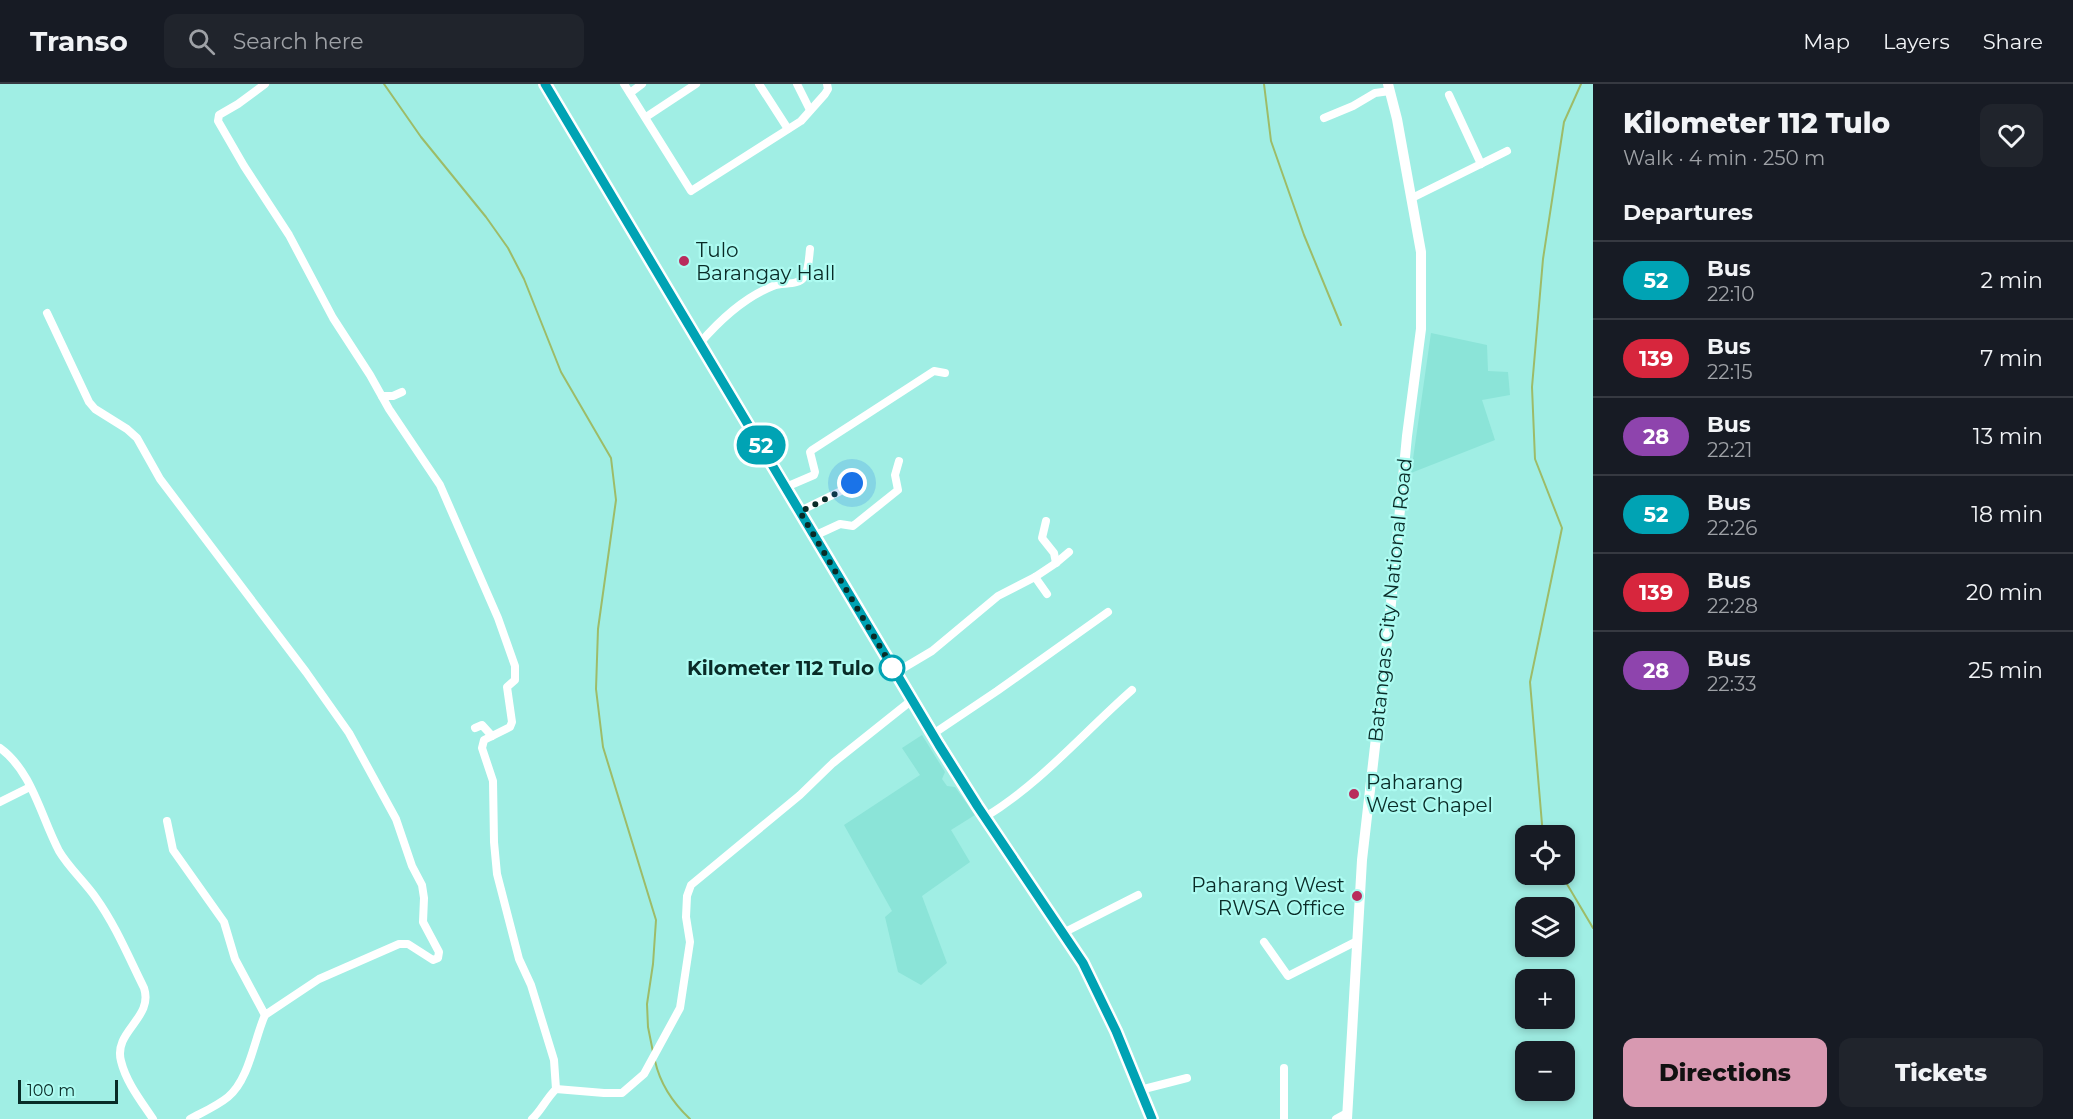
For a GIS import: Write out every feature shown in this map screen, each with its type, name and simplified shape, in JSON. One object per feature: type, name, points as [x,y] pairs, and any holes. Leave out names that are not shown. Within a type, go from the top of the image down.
[{"type":"main road","points":[[545,84],[912,700],[984,817],[1083,963],[1099,994],[1152,1119]]},
{"type":"street","points":[[266,84],[219,115],[218,120],[289,235],[333,318],[440,485],[494,607],[515,666],[515,680],[507,687],[512,722],[510,727],[484,740],[482,748],[493,781],[497,874],[519,958],[531,985],[554,1060],[556,1089]]},
{"type":"street","points":[[624,84],[691,190],[801,121],[825,94],[828,89],[827,84]]},
{"type":"street","points":[[630,93],[642,84]]},
{"type":"street","points":[[646,117],[696,84]]},
{"type":"street","points":[[759,84],[788,129]]},
{"type":"street","points":[[797,84],[810,110]]},
{"type":"street","points":[[1324,118],[1389,87]]},
{"type":"street","name":"Batangas City National Road","points":[[1347,1116],[1357,941],[1368,807],[1407,436],[1421,329],[1421,252],[1389,87]]},
{"type":"street","points":[[1449,95],[1481,164]]},
{"type":"street","points":[[1412,198],[1507,151]]},
{"type":"street","points":[[700,343],[721,320],[757,294],[774,285],[802,280],[805,276],[810,249]]},
{"type":"street","points":[[47,313],[89,402],[95,409],[137,438],[160,479],[306,672],[349,733],[396,819],[412,866],[422,885],[423,922],[439,952],[438,958],[433,960],[408,944],[399,944],[319,979],[265,1015],[250,1060],[237,1088],[228,1097],[190,1119]]},
{"type":"street","points":[[786,487],[814,475],[810,452],[812,450],[934,371],[945,373]]},
{"type":"street","points":[[382,396],[393,396],[402,392]]},
{"type":"street","points":[[814,536],[840,525],[853,526],[898,490],[895,474],[900,461]]},
{"type":"street","points":[[800,512],[851,486],[850,478]]},
{"type":"street","points":[[1046,521],[1042,538],[1054,553],[1056,563]]},
{"type":"street","points":[[895,672],[946,640],[998,596],[1035,577],[1069,552]]},
{"type":"street","points":[[1035,577],[1047,594]]},
{"type":"street","points":[[933,734],[998,691],[1108,612]]},
{"type":"street","points":[[984,817],[1008,803],[1034,781],[1132,690]]},
{"type":"street","points":[[536,1117],[545,1100],[556,1089],[622,1092],[644,1074],[680,1008],[690,942],[686,917],[687,896],[691,885],[800,795],[833,763],[912,700]]},
{"type":"street","points":[[475,728],[482,724],[492,736]]},
{"type":"street","points":[[0,748],[8,754],[22,772],[61,854],[108,916],[144,988],[148,998],[121,1042],[120,1059],[129,1082],[153,1119]]},
{"type":"street","points":[[0,802],[30,787]]},
{"type":"street","points":[[167,821],[172,850],[224,922],[235,959],[265,1015]]},
{"type":"street","points":[[1063,933],[1138,895]]},
{"type":"street","points":[[1264,942],[1288,976],[1357,941]]},
{"type":"street","points":[[1284,1068],[1284,1119]]},
{"type":"street","points":[[1140,1090],[1187,1078]]},
{"type":"street","points":[[1336,1119],[1347,1116]]},
{"type":"shaded area","points":[[1431,333],[1487,345],[1488,371],[1508,372],[1510,395],[1482,400],[1495,440],[1411,473]]},
{"type":"shaded area","points":[[922,735],[945,772],[942,779],[947,786],[955,787],[975,815],[951,830],[970,862],[922,896],[947,963],[921,985],[898,972],[885,917],[892,911],[844,825],[920,775],[902,748]]},
{"type":"waterway","points":[[384,84],[421,137],[486,217],[508,248],[524,279],[561,372],[611,458],[616,500],[598,629],[596,689],[603,747],[656,920],[647,1004],[648,1027],[653,1052]]},
{"type":"waterway","points":[[1264,84],[1271,141],[1304,235],[1341,325]]},
{"type":"waterway","points":[[1542,825],[1530,682],[1562,528],[1535,459],[1532,387],[1543,259],[1564,122],[1581,84]]},
{"type":"waterway","points":[[1568,885],[1593,928]]},
{"type":"waterway","points":[[655,1061],[668,1092],[690,1119]]},
{"type":"bus line","name":"52","points":[[545,84],[939,745],[1083,963],[1116,1031],[1152,1119]]},
{"type":"place","name":"Tulo Barangay Hall","points":[[684,261]]},
{"type":"place","name":"Kilometer 112 Tulo","points":[[892,668]]},
{"type":"place","name":"Paharang West Chapel","points":[[1354,794]]},
{"type":"place","name":"Paharang West RWSA Office","points":[[1357,896]]},
{"type":"route","points":[[852,483],[851,486],[800,512],[895,672],[892,668]]}]
